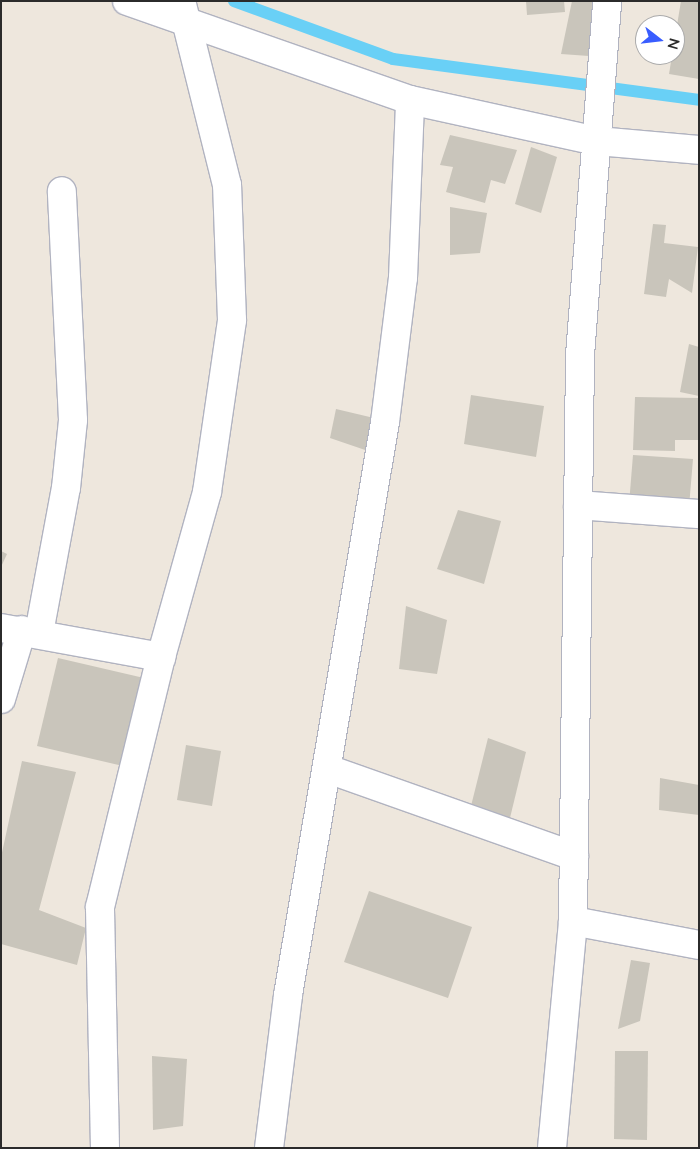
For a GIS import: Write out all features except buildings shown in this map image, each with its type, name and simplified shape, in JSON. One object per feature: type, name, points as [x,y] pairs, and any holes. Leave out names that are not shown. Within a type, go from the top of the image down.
[{"type":"street","points":[[127,1],[182,10],[410,100],[597,141],[699,150]]},
{"type":"street","points":[[552,1148],[573,921],[580,355],[607,1]]},
{"type":"street","points":[[105,1148],[100,907],[161,657],[207,492],[232,320],[227,186],[182,10]]},
{"type":"street","points":[[269,1148],[288,994],[328,769],[385,422],[402,288],[410,100]]},
{"type":"street","points":[[1,699],[66,488],[73,420],[62,191]]},
{"type":"street","points":[[578,505],[699,514]]},
{"type":"street","points":[[21,631],[161,657]]},
{"type":"street","points":[[328,769],[574,856]]},
{"type":"street","points":[[573,921],[699,944]]},
{"type":"waterway","points":[[234,1],[393,59],[699,100]]}]
